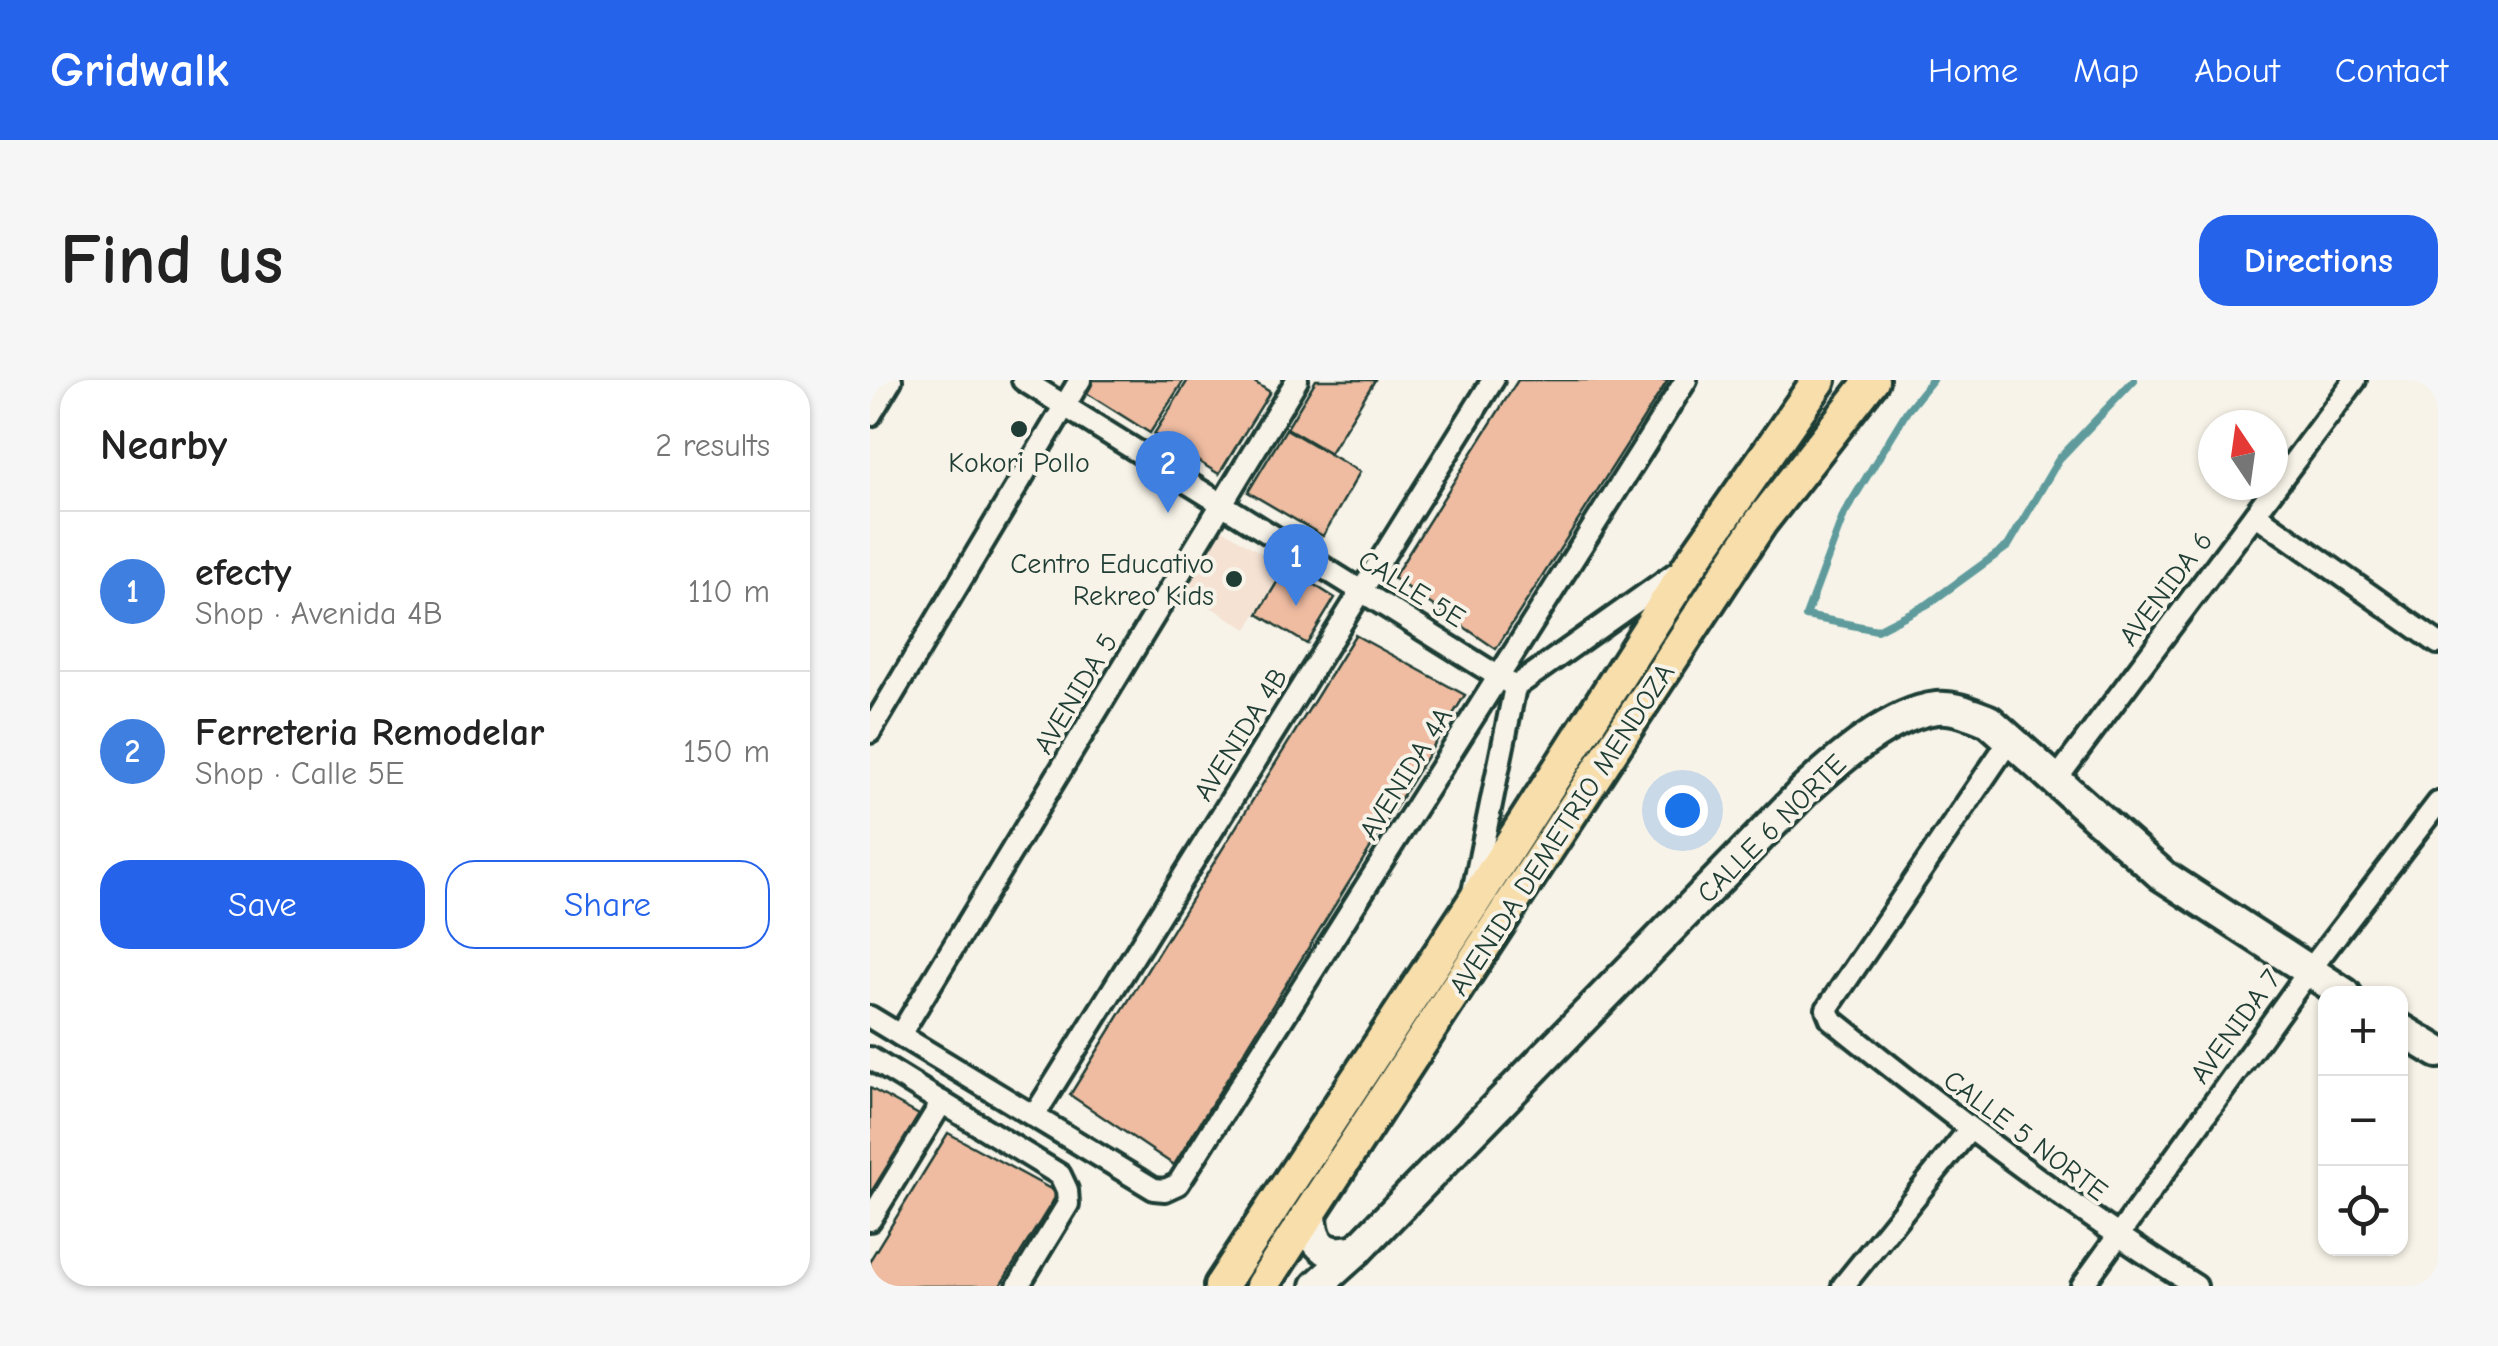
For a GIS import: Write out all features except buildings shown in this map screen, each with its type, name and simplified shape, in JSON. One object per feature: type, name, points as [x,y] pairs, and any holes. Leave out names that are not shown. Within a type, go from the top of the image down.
[{"type":"main road","name":"AVENIDA DEMETRIO MENDOZA","points":[[1221,1286],[1692,562],[1819,380]]},
{"type":"main road","name":"AVENIDA DEMETRIO MENDOZA","points":[[1262,1286],[1760,522],[1872,380]]},
{"type":"street","points":[[870,415],[892,380]]},
{"type":"street","name":"CALLE 5E","points":[[1022,380],[1507,681]]},
{"type":"street","points":[[870,732],[1080,380]]},
{"type":"street","name":"AVENIDA 5","points":[[900,1034],[1297,380]]},
{"type":"street","name":"AVENIDA 4B","points":[[1034,1116],[1494,380]]},
{"type":"street","name":"AVENIDA 4A","points":[[1034,1116],[1154,1189],[1165,1190],[1178,1184],[1507,681],[1686,380]]},
{"type":"street","name":"AVENIDA 6","points":[[2056,780],[2354,380]]},
{"type":"street","points":[[2255,514],[2438,643]]},
{"type":"street","points":[[1470,908],[1507,681],[1692,562]]},
{"type":"street","name":"CALLE 6 NORTE","points":[[1317,1286],[1357,1250],[1845,753],[1893,724],[1936,708],[1964,711],[1989,721],[2162,875],[2331,986]]},
{"type":"street","name":"CALLE 5 NORTE","points":[[2011,738],[1827,1009],[1831,1018],[1969,1130],[2116,1236],[2196,1286]]},
{"type":"street","name":"AVENIDA 7","points":[[2082,1286],[2308,971],[2438,803]]},
{"type":"street","points":[[870,1016],[1034,1116]]},
{"type":"street","points":[[2408,1034],[2438,1052]]},
{"type":"street","points":[[870,1058],[1060,1175],[1068,1204],[1018,1286]]},
{"type":"street","points":[[870,1220],[942,1102]]},
{"type":"street","points":[[1843,1286],[1969,1130]]},
{"type":"street","points":[[1311,1215],[1312,1233],[1322,1248],[1339,1254],[1357,1250]]},
{"type":"shaded area","name":"Centro Educativo Rekreo Kids","points":[[1222,529],[1284,567],[1247,629],[1184,591]]},
{"type":"waterway","points":[[1932,380],[1907,411],[1844,514],[1806,616],[1877,630],[1928,604],[2008,546],[2059,459],[2134,380]]},
{"type":"place","name":"Kokori Pollo","points":[[1019,429]]},
{"type":"place","name":"Ferreteria Remodelar","points":[[1168,513]]},
{"type":"place","name":"Centro Educativo Rekreo Kids","points":[[1234,579]]},
{"type":"place","name":"efecty","points":[[1296,606]]}]
